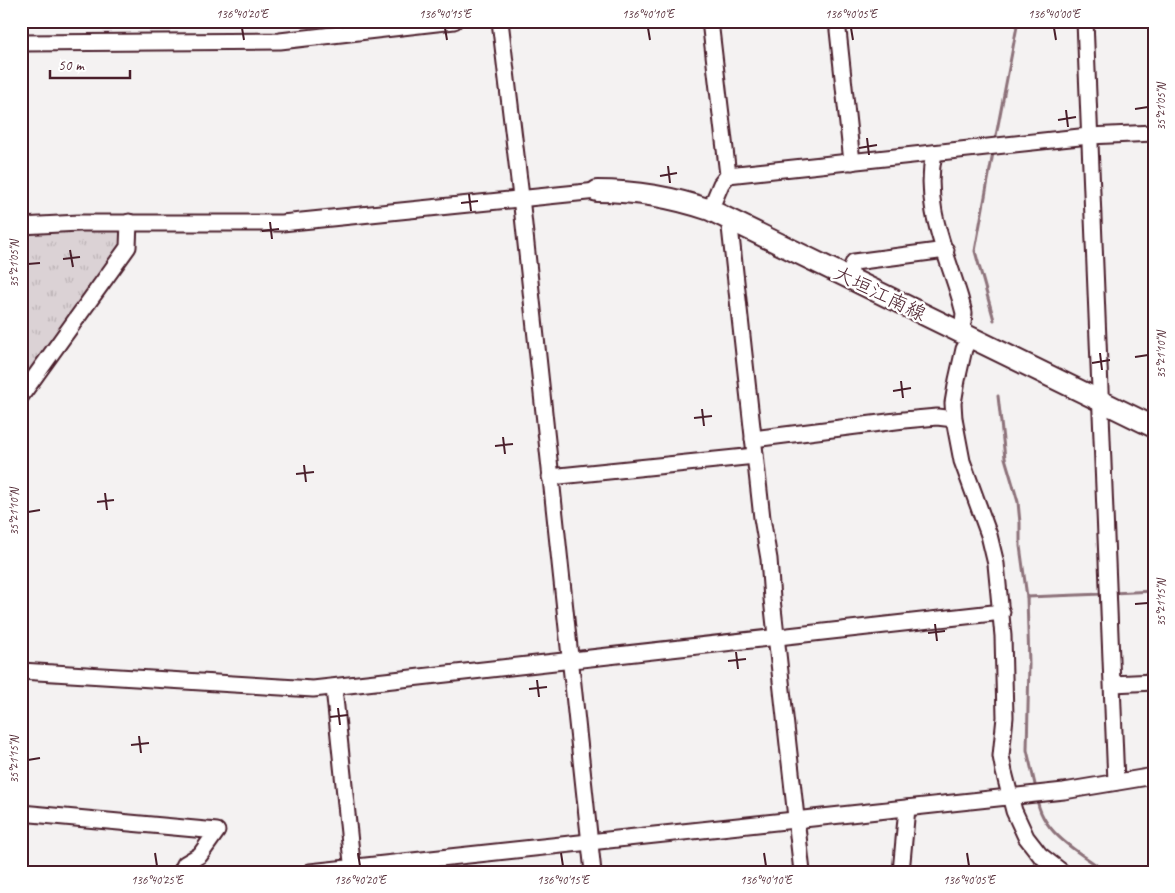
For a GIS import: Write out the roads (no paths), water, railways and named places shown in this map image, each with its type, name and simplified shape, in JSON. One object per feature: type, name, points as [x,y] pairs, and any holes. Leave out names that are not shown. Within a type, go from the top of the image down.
[{"type":"main road","name":"大垣江南線","points":[[597,191],[631,191],[654,194],[710,210],[729,218],[1154,427]]},
{"type":"street","points":[[21,43],[280,40],[454,21]]},
{"type":"street","points":[[500,21],[521,197],[593,872]]},
{"type":"street","points":[[710,21],[728,175],[721,184],[710,210]]},
{"type":"street","points":[[837,21],[852,162]]},
{"type":"street","points":[[1084,21],[1116,782]]},
{"type":"street","points":[[728,175],[1089,136],[1154,133]]},
{"type":"street","points":[[934,152],[930,179],[931,206],[964,313],[966,336],[953,403],[954,420],[964,469],[994,550],[1002,612],[1005,718],[1001,756],[1011,796],[1026,837],[1040,854],[1062,872]]},
{"type":"street","points":[[21,226],[129,222],[282,223],[521,197],[597,191]]},
{"type":"street","points":[[729,218],[755,456],[770,559],[776,637],[802,872]]},
{"type":"street","points":[[21,396],[128,247],[129,222]]},
{"type":"street","points":[[847,276],[854,262],[946,250]]},
{"type":"street","points":[[753,439],[904,420],[937,417],[954,420]]},
{"type":"street","points":[[550,477],[755,456]]},
{"type":"street","points":[[21,671],[313,689],[334,688],[1002,612]]},
{"type":"street","points":[[1113,684],[1154,682]]},
{"type":"street","points":[[334,688],[353,869]]},
{"type":"street","points":[[310,872],[353,869],[1064,791],[1154,776]]},
{"type":"street","points":[[901,872],[907,808]]},
{"type":"street","points":[[21,813],[218,830],[200,855],[185,864],[181,872]]},
{"type":"waterway","points":[[995,141],[1018,21]]},
{"type":"waterway","points":[[993,153],[975,251],[994,320]]},
{"type":"waterway","points":[[998,396],[1005,458],[1018,502],[1020,546],[1027,597],[1029,664],[1027,750],[1036,789]]},
{"type":"waterway","points":[[1112,593],[1154,591]]},
{"type":"waterway","points":[[1027,597],[1103,594]]},
{"type":"waterway","points":[[1037,798],[1040,810],[1054,832],[1074,850],[1107,872]]}]
